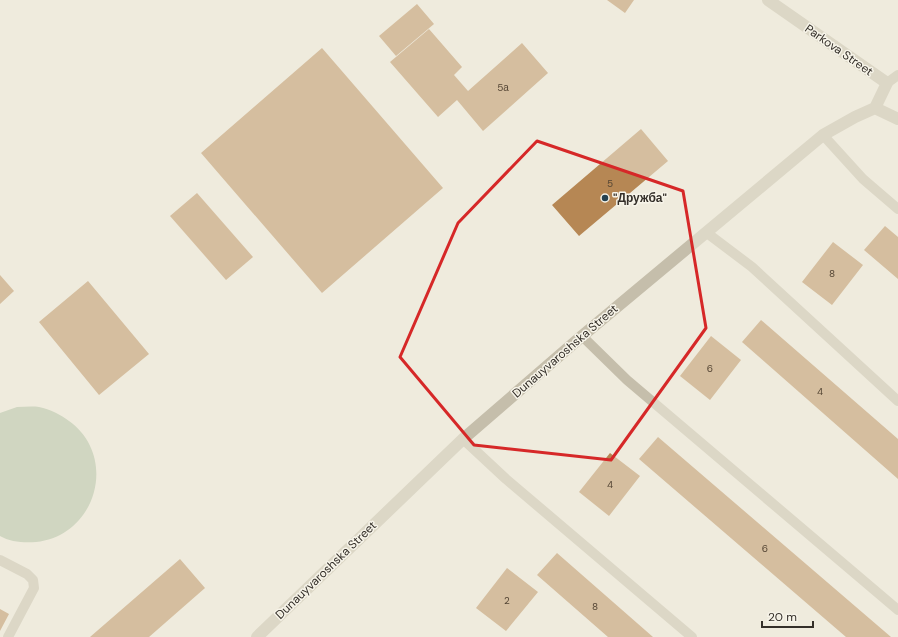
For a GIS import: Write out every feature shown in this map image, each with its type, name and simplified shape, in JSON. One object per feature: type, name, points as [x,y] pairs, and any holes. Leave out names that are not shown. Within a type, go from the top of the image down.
[{"type":"street","name":"Parkova Street","points":[[768,0],[887,83]]},
{"type":"street","points":[[887,83],[875,108],[898,119]]},
{"type":"street","name":"Dunauyvaroshska Street","points":[[257,637],[463,439],[582,336],[823,135],[855,117],[875,108]]},
{"type":"lane","points":[[887,83],[898,75]]},
{"type":"lane","points":[[823,135],[863,179],[898,209]]},
{"type":"lane","points":[[707,233],[752,267],[898,401]]},
{"type":"lane","points":[[582,336],[627,380],[898,610]]},
{"type":"lane","points":[[463,439],[506,479],[692,637]]},
{"type":"lane","points":[[0,560],[27,574],[33,580],[34,588],[8,637]]},
{"type":"highlighted area","points":[[537,141],[683,191],[706,328],[611,460],[474,445],[400,357],[458,223]]},
{"type":"green space","points":[[17,407],[43,408],[55,412],[69,421],[84,436],[93,454],[96,474],[94,493],[86,511],[74,526],[57,537],[36,542],[17,542],[0,536],[0,413]]},
{"type":"building","points":[[607,0],[634,0],[625,13]]},
{"type":"building","points":[[417,4],[434,24],[396,56],[379,36]]},
{"type":"building","points":[[429,29],[462,67],[454,75],[468,91],[522,43],[548,73],[483,131],[457,100],[438,117],[390,62]]},
{"type":"building","points":[[322,48],[443,188],[322,293],[201,153]]},
{"type":"building","points":[[641,129],[668,161],[579,236],[552,205]]},
{"type":"building","points":[[197,193],[253,257],[226,280],[170,216]]},
{"type":"building","points":[[885,226],[898,237],[898,279],[864,250]]},
{"type":"building","points":[[833,242],[863,265],[832,305],[802,282]]},
{"type":"building","points":[[0,275],[14,291],[0,304]]},
{"type":"building","points":[[88,281],[149,354],[99,395],[39,322]]},
{"type":"building","points":[[761,320],[898,439],[898,479],[742,342]]},
{"type":"building","points":[[711,336],[741,360],[710,400],[680,376]]},
{"type":"building","points":[[658,437],[891,637],[846,637],[639,459]]},
{"type":"building","points":[[610,453],[640,476],[609,516],[579,492]]},
{"type":"building","points":[[557,553],[653,637],[608,637],[537,575]]},
{"type":"building","points":[[180,559],[205,588],[149,637],[90,637]]},
{"type":"building","points":[[507,568],[538,592],[506,631],[476,608]]},
{"type":"building","points":[[0,609],[9,614],[0,631]]},
{"type":"place","name":"\"Дружба\"","points":[[605,198]]}]
